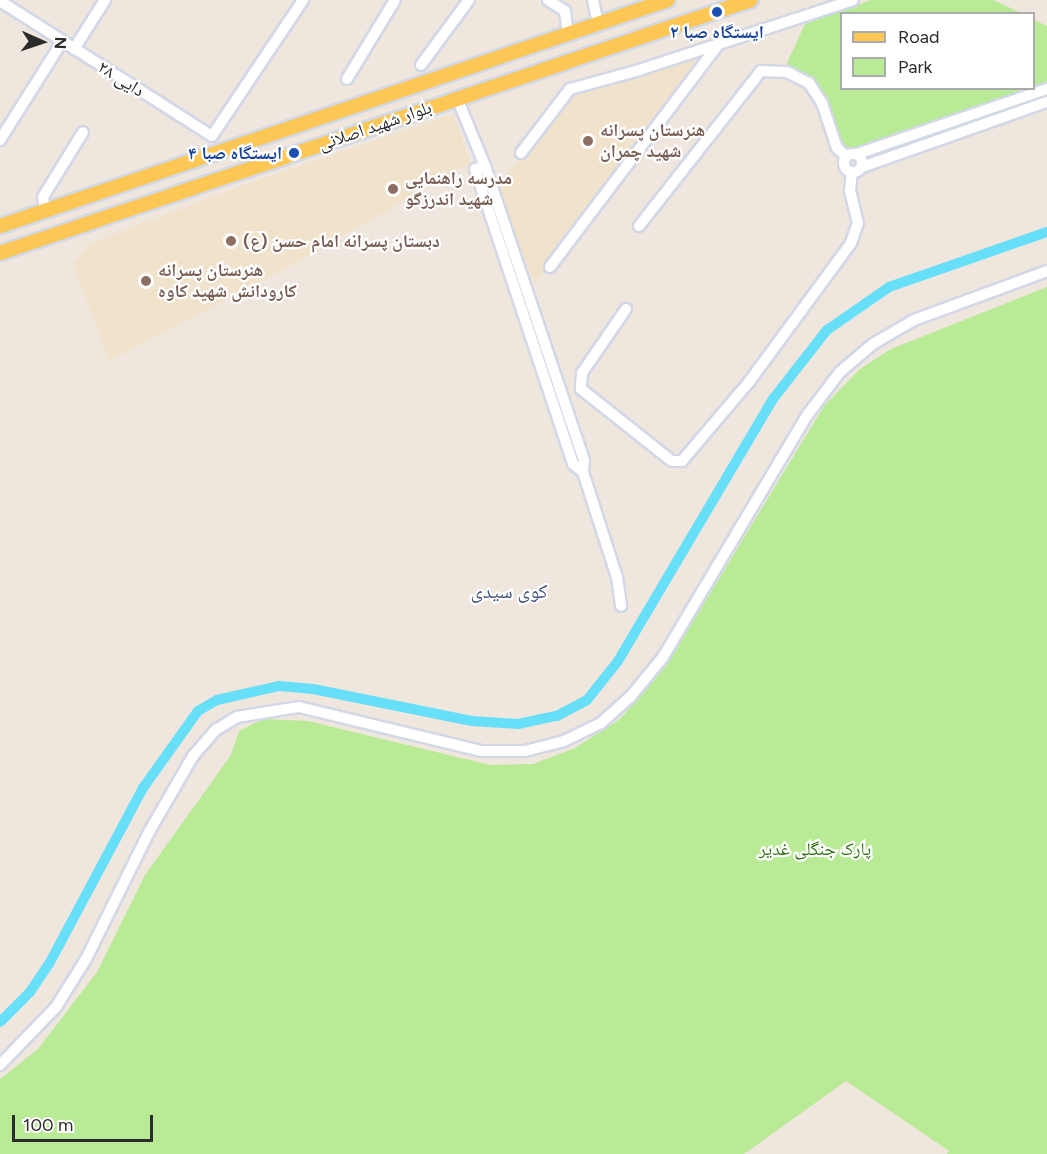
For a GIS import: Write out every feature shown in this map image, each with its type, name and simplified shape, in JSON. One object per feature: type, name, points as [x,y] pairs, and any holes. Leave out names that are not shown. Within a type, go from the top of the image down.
[{"type":"main road","name":"بلوار شهید اصلانی","points":[[0,226],[668,0]]},
{"type":"main road","name":"بلوار شهید اصلانی","points":[[0,253],[751,0]]},
{"type":"main road","points":[[45,211],[54,234]]},
{"type":"street","points":[[74,49],[105,0]]},
{"type":"street","name":"دایی ۲۸","points":[[0,1],[212,136],[303,0]]},
{"type":"street","points":[[347,79],[395,0]]},
{"type":"street","points":[[421,65],[469,0]]},
{"type":"street","points":[[548,0],[565,11],[568,34]]},
{"type":"street","points":[[593,0],[598,23]]},
{"type":"street","points":[[521,153],[570,89],[718,45],[853,0]]},
{"type":"street","points":[[0,140],[62,42]]},
{"type":"street","points":[[550,267],[718,45]]},
{"type":"street","points":[[626,309],[582,373],[581,388],[672,461],[682,461],[749,382],[851,243],[858,224],[850,190],[857,169],[852,155],[837,148],[822,103],[809,83],[787,72],[761,70],[639,226]]},
{"type":"street","points":[[1047,89],[852,155],[844,165],[857,169],[1047,102]]},
{"type":"street","points":[[457,98],[485,166],[584,460],[582,471],[617,577],[621,606]]},
{"type":"street","points":[[1012,100],[1017,113]]},
{"type":"street","points":[[929,129],[933,142]]},
{"type":"street","points":[[45,211],[43,197],[83,132]]},
{"type":"street","points":[[0,1065],[56,1007],[86,958],[149,831],[193,756],[216,730],[237,717],[299,707],[481,751],[525,750],[564,741],[601,723],[631,696],[663,657],[808,414],[840,372],[873,344],[914,320],[1047,272]]},
{"type":"shaded area","name":"هنرستان پسرانه شهید چمران","points":[[708,48],[535,284],[496,188],[574,93]]},
{"type":"shaded area","points":[[454,114],[470,163],[287,268],[109,361],[73,264],[89,244],[241,186]]},
{"type":"green space","points":[[871,0],[993,0],[1019,12],[840,12],[840,90],[1024,90],[871,145],[847,148],[838,142],[827,101],[811,77],[789,68],[787,63],[805,24]]},
{"type":"green space","points":[[1035,20],[1047,26],[1047,81],[1035,86]]},
{"type":"green space","name":"پارک جنگلی غدیر","points":[[1047,287],[1047,1154],[947,1154],[949,1151],[846,1081],[744,1154],[0,1154],[0,1079],[38,1049],[97,972],[145,875],[231,755],[239,731],[263,719],[308,721],[490,765],[533,764],[575,748],[620,719],[666,666],[824,406],[860,369],[891,349]]},
{"type":"waterway","points":[[0,1022],[30,992],[49,964],[143,788],[198,711],[217,700],[279,686],[313,689],[472,721],[518,724],[557,716],[587,700],[618,661],[773,399],[827,330],[889,287],[1047,232]]},
{"type":"place","name":"ایستگاه صبا ۲","points":[[717,12]]},
{"type":"place","name":"هنرستان پسرانه شهید چمران","points":[[588,141]]},
{"type":"place","name":"ایستگاه صبا ۴","points":[[294,153]]},
{"type":"place","name":"مدرسه راهنمایی شهید اندرزگو","points":[[393,189]]},
{"type":"place","name":"دبستان پسرانه امام حسن (ع)","points":[[231,241]]},
{"type":"place","name":"هنرستان پسرانه کارودانش شهید کاوه","points":[[146,281]]},
{"type":"district","name":"کوی سیدی","points":[[509,591]]}]
